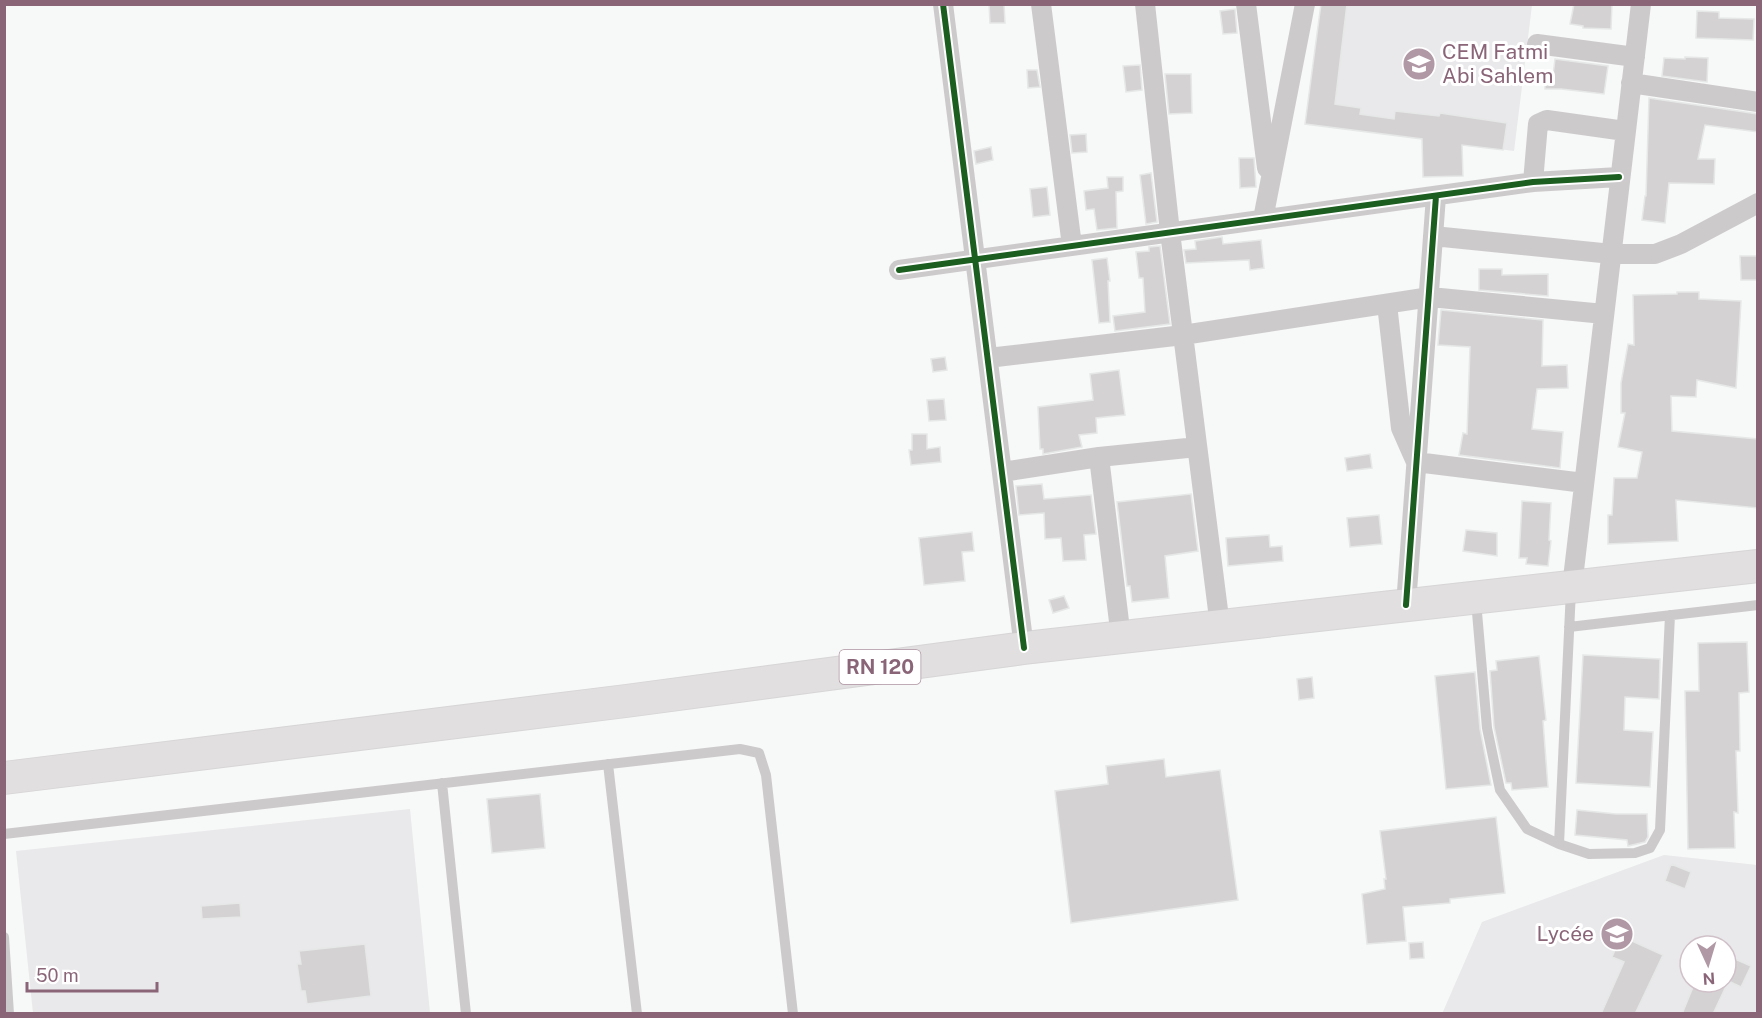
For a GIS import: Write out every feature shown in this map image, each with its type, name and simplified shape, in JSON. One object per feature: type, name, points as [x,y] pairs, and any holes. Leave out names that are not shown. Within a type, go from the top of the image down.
[{"type":"main road","name":"RN 120","points":[[4,778],[615,703],[1024,648],[1758,566]]},
{"type":"street","points":[[944,4],[1024,648]]},
{"type":"street","points":[[1041,4],[1072,246]]},
{"type":"street","points":[[1145,4],[1170,232],[1220,626]]},
{"type":"street","points":[[1246,4],[1270,186]]},
{"type":"street","points":[[1263,219],[1305,4]]},
{"type":"street","points":[[1572,587],[1641,4]]},
{"type":"street","points":[[1537,44],[1635,57]]},
{"type":"street","points":[[1631,83],[1758,102]]},
{"type":"street","points":[[1533,182],[1538,124],[1547,120],[1625,131]]},
{"type":"street","points":[[900,270],[1533,182],[1619,177]]},
{"type":"street","points":[[1406,606],[1436,196]]},
{"type":"street","points":[[1433,236],[1612,254],[1655,254],[1681,244],[1758,203]]},
{"type":"street","points":[[988,358],[1183,335],[1430,297],[1604,314]]},
{"type":"street","points":[[1387,304],[1401,428],[1416,462]]},
{"type":"street","points":[[1002,472],[1099,457],[1197,447]]},
{"type":"street","points":[[1099,457],[1121,638]]},
{"type":"street","points":[[1416,462],[1584,483]]},
{"type":"lane","points":[[1558,844],[1572,587]]},
{"type":"lane","points":[[1475,598],[1487,728],[1500,790],[1527,829],[1558,844],[1589,854],[1635,853],[1650,848],[1660,830],[1671,615]]},
{"type":"lane","points":[[1569,627],[1758,605]]},
{"type":"lane","points":[[4,834],[740,749],[759,753],[766,775],[793,1014]]},
{"type":"lane","points":[[608,764],[637,1014]]},
{"type":"lane","points":[[442,783],[466,1014]]},
{"type":"lane","points":[[4,937],[9,1014]]},
{"type":"shaded area","name":"CEM Fatmi Abi Sahlem","points":[[1321,5],[1532,5],[1514,151],[1305,124]]},
{"type":"shaded area","points":[[410,809],[430,1013],[33,1013],[16,851]]},
{"type":"shaded area","name":"Lycée","points":[[1664,855],[1757,865],[1757,1013],[1442,1014],[1482,922]]},
{"type":"building","points":[[989,4],[1004,4],[1005,23],[990,23]]},
{"type":"building","points":[[1321,4],[1347,4],[1335,104],[1361,108],[1360,114],[1394,119],[1395,111],[1439,116],[1440,113],[1507,123],[1503,150],[1462,145],[1463,176],[1423,177],[1422,139],[1305,124]]},
{"type":"building","points":[[1574,4],[1612,4],[1611,29],[1583,28],[1583,26],[1570,24]]},
{"type":"building","points":[[1235,9],[1237,33],[1223,34],[1220,11]]},
{"type":"building","points":[[1697,11],[1719,12],[1719,18],[1754,19],[1753,40],[1696,38]]},
{"type":"building","points":[[1685,57],[1708,58],[1707,82],[1662,76],[1664,58],[1685,59]]},
{"type":"building","points":[[1555,59],[1608,66],[1604,94],[1545,89],[1545,75],[1553,75]]},
{"type":"building","points":[[1140,65],[1142,90],[1126,92],[1123,66]]},
{"type":"building","points":[[1027,70],[1037,70],[1040,87],[1028,88]]},
{"type":"building","points":[[1165,74],[1191,74],[1192,113],[1169,114]]},
{"type":"building","points":[[1649,98],[1758,114],[1758,132],[1705,125],[1698,159],[1715,159],[1714,184],[1669,183],[1665,223],[1642,220],[1646,196]]},
{"type":"building","points":[[1086,134],[1087,152],[1072,153],[1070,135]]},
{"type":"building","points":[[991,147],[993,160],[976,164],[974,151]]},
{"type":"building","points":[[1239,158],[1254,158],[1256,187],[1240,188]]},
{"type":"building","points":[[1151,173],[1157,222],[1146,224],[1140,175]]},
{"type":"building","points":[[1107,177],[1123,177],[1123,191],[1116,192],[1117,228],[1097,230],[1094,209],[1086,210],[1084,191],[1108,188]]},
{"type":"building","points":[[1047,187],[1050,215],[1033,217],[1030,189]]},
{"type":"building","points":[[1222,237],[1223,244],[1261,240],[1264,268],[1250,270],[1249,260],[1186,263],[1184,250],[1196,249],[1195,241]]},
{"type":"building","points":[[1160,246],[1170,324],[1115,331],[1113,316],[1145,312],[1143,278],[1139,278],[1136,252],[1149,251],[1149,247]]},
{"type":"building","points":[[1740,256],[1758,256],[1758,280],[1741,280]]},
{"type":"building","points":[[1107,258],[1110,281],[1108,281],[1110,322],[1099,323],[1092,260]]},
{"type":"building","points":[[1479,269],[1502,269],[1502,275],[1548,274],[1548,296],[1479,290]]},
{"type":"building","points":[[1677,292],[1699,292],[1699,299],[1741,301],[1736,388],[1697,380],[1696,397],[1671,396],[1672,431],[1758,439],[1758,508],[1676,500],[1678,541],[1608,544],[1608,515],[1612,515],[1614,478],[1637,478],[1642,452],[1618,447],[1625,413],[1621,413],[1621,383],[1628,344],[1634,345],[1633,295],[1677,294]]},
{"type":"building","points":[[1441,310],[1543,320],[1542,366],[1567,365],[1568,388],[1537,389],[1532,429],[1563,432],[1560,468],[1459,455],[1463,433],[1467,434],[1470,347],[1438,345]]},
{"type":"building","points":[[945,357],[947,370],[933,372],[931,359]]},
{"type":"building","points":[[1119,370],[1125,415],[1096,418],[1097,433],[1079,435],[1082,447],[1043,454],[1043,449],[1040,449],[1038,407],[1093,400],[1090,374]]},
{"type":"building","points":[[944,399],[946,420],[929,421],[927,400]]},
{"type":"building","points":[[912,434],[927,434],[927,449],[940,447],[941,462],[911,465],[909,450],[912,450]]},
{"type":"building","points":[[1370,454],[1372,468],[1347,471],[1345,458]]},
{"type":"building","points":[[1042,484],[1044,499],[1091,495],[1096,534],[1084,535],[1086,560],[1063,561],[1061,538],[1045,539],[1044,513],[1019,515],[1016,486]]},
{"type":"building","points":[[1191,494],[1198,551],[1165,556],[1169,598],[1132,602],[1130,586],[1127,586],[1117,502]]},
{"type":"building","points":[[1522,501],[1551,503],[1549,540],[1551,541],[1548,566],[1526,564],[1527,558],[1519,558]]},
{"type":"building","points":[[1379,515],[1382,544],[1350,547],[1347,518]]},
{"type":"building","points":[[1466,530],[1497,533],[1497,556],[1463,551]]},
{"type":"building","points":[[972,532],[974,551],[962,552],[965,581],[924,585],[919,538]]},
{"type":"building","points":[[1269,535],[1270,547],[1282,546],[1283,561],[1228,566],[1226,538]]},
{"type":"building","points":[[1064,596],[1069,608],[1053,613],[1049,600]]},
{"type":"building","points":[[1747,642],[1749,692],[1739,693],[1740,751],[1736,751],[1738,813],[1734,812],[1735,848],[1688,849],[1685,691],[1699,691],[1698,643]]},
{"type":"building","points":[[1583,655],[1660,659],[1659,699],[1625,697],[1624,730],[1653,732],[1650,787],[1576,783]]},
{"type":"building","points":[[1539,656],[1546,720],[1543,721],[1548,787],[1512,790],[1511,783],[1506,783],[1494,727],[1490,671],[1497,670],[1496,661]]},
{"type":"building","points":[[1475,672],[1480,729],[1491,785],[1446,789],[1435,676]]},
{"type":"building","points":[[1312,677],[1314,698],[1299,700],[1297,679]]},
{"type":"building","points":[[1164,759],[1166,777],[1220,770],[1238,900],[1071,923],[1055,791],[1108,784],[1106,766]]},
{"type":"building","points":[[540,794],[545,848],[492,853],[487,799]]},
{"type":"building","points":[[1577,810],[1647,814],[1648,837],[1645,842],[1628,846],[1627,840],[1575,835]]},
{"type":"building","points":[[1496,817],[1505,893],[1450,899],[1450,903],[1403,907],[1406,941],[1367,944],[1362,894],[1385,889],[1384,879],[1386,879],[1380,831]]},
{"type":"building","points":[[1671,864],[1691,872],[1685,889],[1665,881]]},
{"type":"building","points":[[240,903],[241,917],[202,919],[201,906]]},
{"type":"building","points":[[1621,936],[1663,955],[1635,1014],[1601,1014],[1624,962],[1612,957]]},
{"type":"building","points":[[1423,942],[1424,958],[1410,959],[1409,943]]},
{"type":"building","points":[[365,944],[371,996],[307,1004],[305,991],[301,991],[297,964],[301,964],[299,951]]},
{"type":"building","points":[[1738,960],[1751,966],[1741,987],[1738,986]]},
{"type":"building","points":[[1690,994],[1722,994],[1713,1014],[1682,1014]]},
{"type":"cycle path","points":[[943,4],[1024,648]]},
{"type":"cycle path","points":[[899,270],[1533,182],[1619,177]]},
{"type":"cycle path","points":[[1406,605],[1436,196]]},
{"type":"place","name":"CEM Fatmi Abi Sahlem","points":[[1419,64]]},
{"type":"place","name":"Lycée","points":[[1617,934]]}]
